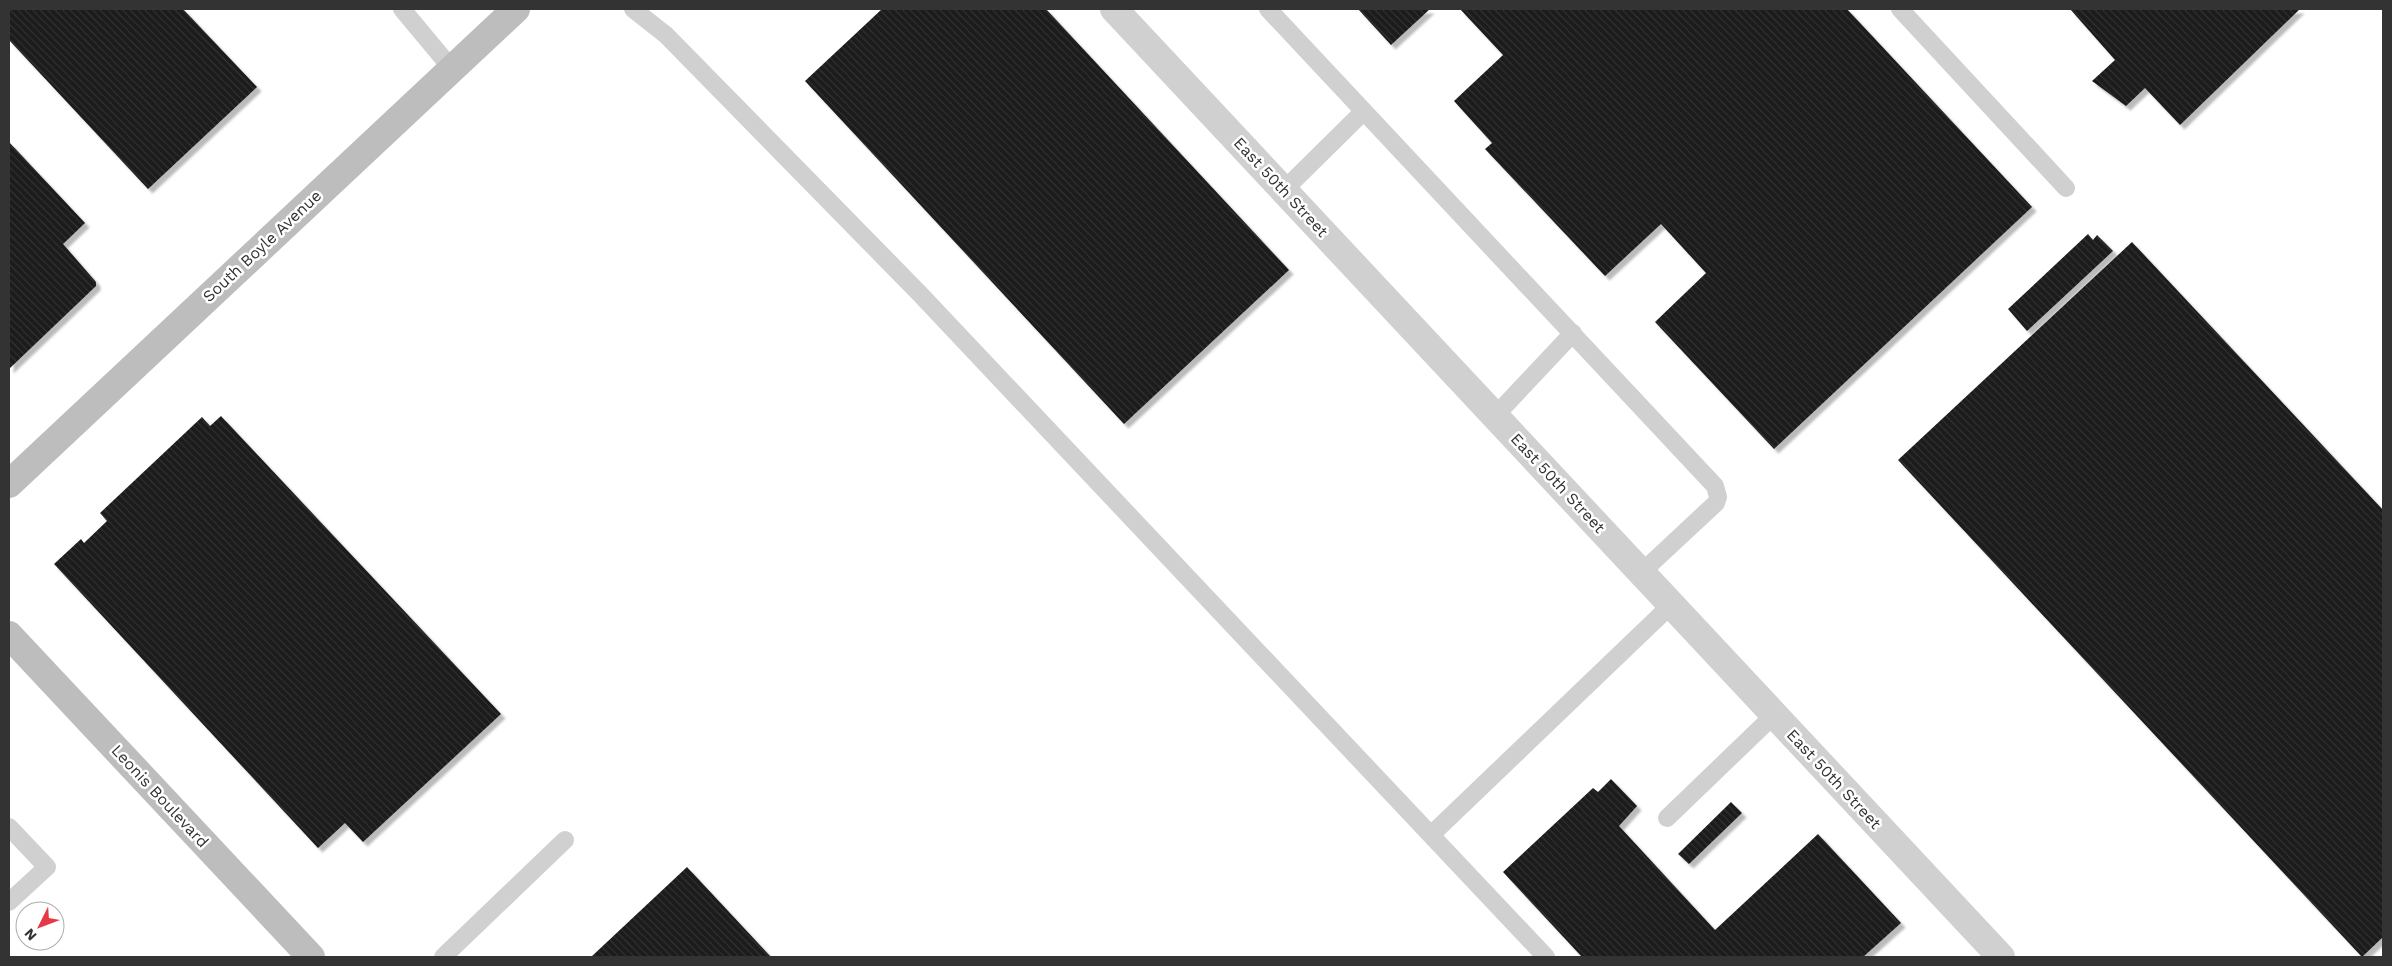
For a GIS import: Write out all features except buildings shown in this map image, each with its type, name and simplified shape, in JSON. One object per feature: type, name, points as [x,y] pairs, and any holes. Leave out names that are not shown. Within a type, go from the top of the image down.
[{"type":"main road","name":"South Boyle Avenue","points":[[9,484],[516,9]]},
{"type":"main road","name":"Leonis Boulevard","points":[[9,635],[311,957]]},
{"type":"street","name":"East 50th Street","points":[[1114,9],[2002,957]]},
{"type":"lane","points":[[402,9],[452,69]]},
{"type":"lane","points":[[633,9],[666,36],[920,294],[1432,834],[1546,957]]},
{"type":"lane","points":[[1268,9],[1715,486],[1718,497],[1716,503],[1642,572]]},
{"type":"lane","points":[[1900,9],[2066,188]]},
{"type":"lane","points":[[1284,190],[1364,111]]},
{"type":"lane","points":[[1495,416],[1573,334]]},
{"type":"lane","points":[[1432,834],[1671,604]]},
{"type":"lane","points":[[1667,818],[1774,715]]},
{"type":"lane","points":[[9,827],[47,867],[9,902]]},
{"type":"lane","points":[[443,957],[565,840]]}]
